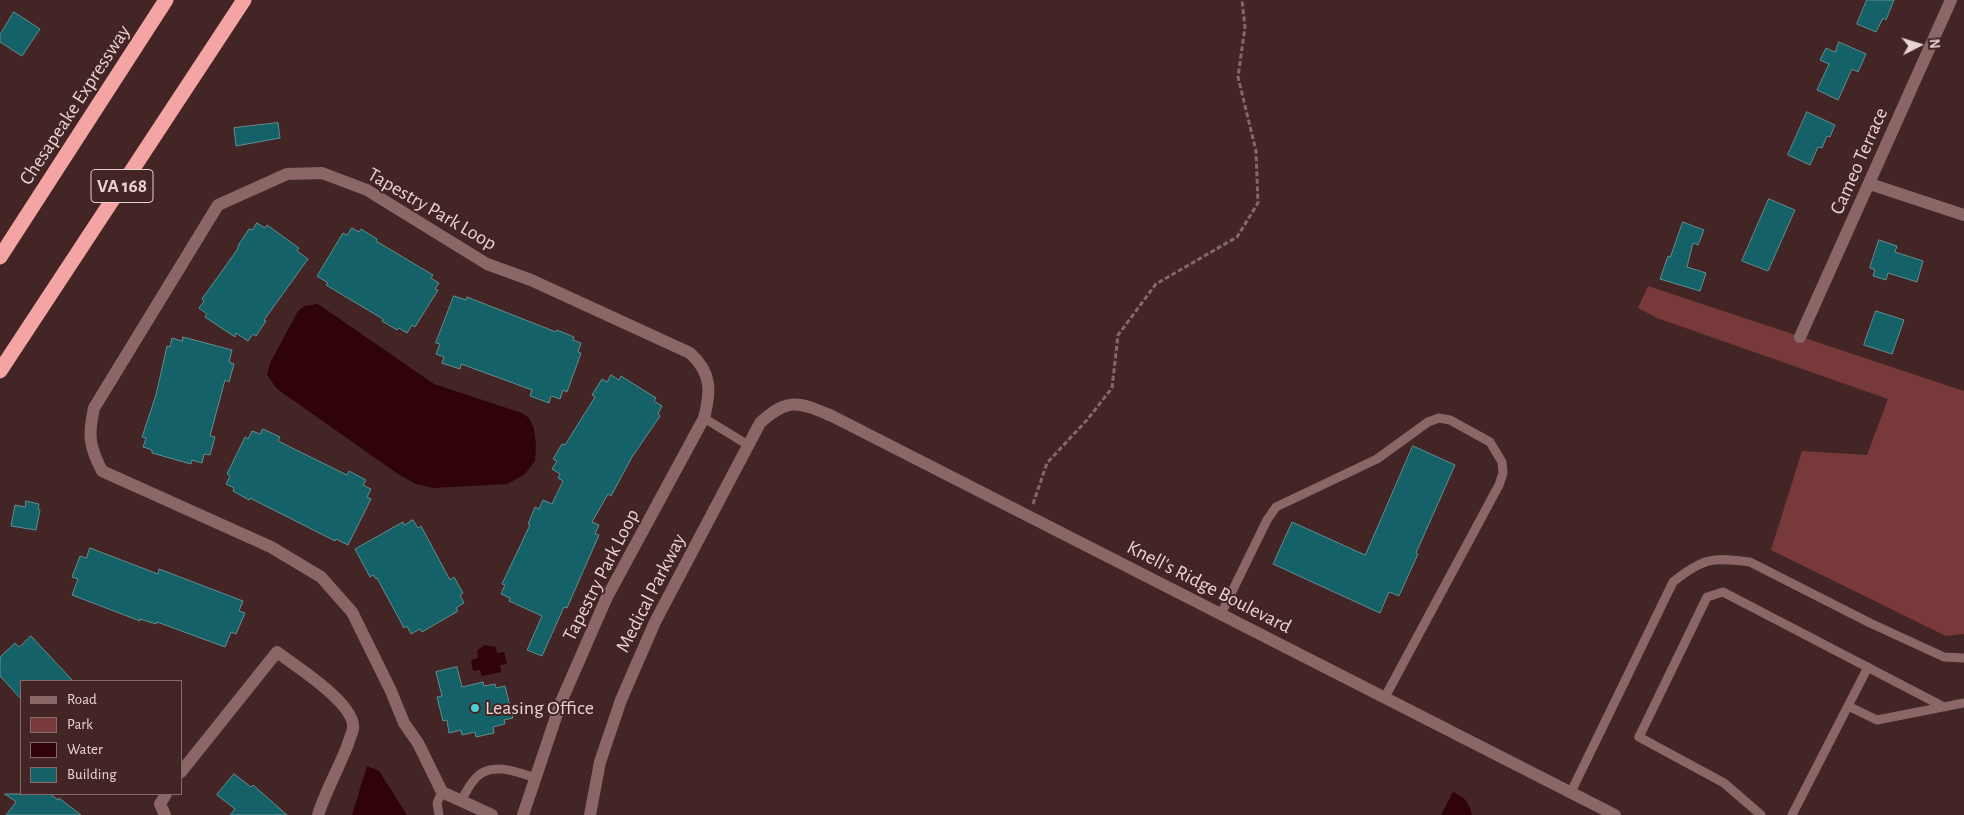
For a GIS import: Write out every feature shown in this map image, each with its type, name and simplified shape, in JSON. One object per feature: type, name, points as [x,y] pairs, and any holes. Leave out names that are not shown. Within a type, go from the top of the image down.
[{"type":"highway","name":"Chesapeake Expressway","points":[[0,257],[166,0]]},
{"type":"highway","name":"VA 168","points":[[0,371],[244,0]]},
{"type":"street","name":"Cameo Terrace","points":[[1800,337],[1952,0]]},
{"type":"street","name":"Tapestry Park Loop","points":[[442,792],[418,743],[404,723],[391,691],[352,612],[321,577],[271,547],[102,471],[92,452],[90,429],[94,408],[218,205],[287,174],[322,173],[367,190],[487,264],[532,280],[690,353],[700,363],[708,379],[710,398],[704,418],[606,599],[561,702],[523,815]]},
{"type":"street","points":[[1870,184],[1964,214]]},
{"type":"street","name":"Knell's Ridge Boulevard","points":[[781,406],[791,404],[811,407],[832,416],[1615,815]]},
{"type":"street","name":"Medical Parkway","points":[[590,815],[600,762],[621,700],[655,622],[760,423],[773,410],[781,406]]},
{"type":"street","points":[[182,771],[277,652],[343,704],[353,722],[353,729],[344,754],[318,815]]},
{"type":"street","points":[[442,792],[492,815]]},
{"type":"street","points":[[165,795],[160,804],[165,815]]},
{"type":"lane","points":[[704,418],[748,445]]},
{"type":"lane","points":[[1221,614],[1267,520],[1276,507],[1377,459],[1428,422],[1439,418],[1450,420],[1490,442],[1502,462],[1502,473],[1499,485],[1385,697]]},
{"type":"lane","points":[[1571,792],[1673,582],[1692,567],[1712,559],[1750,562],[1870,623],[1944,657],[1964,658]]},
{"type":"lane","points":[[1762,815],[1724,783],[1639,737],[1707,597],[1723,592],[1944,707]]},
{"type":"lane","points":[[1792,815],[1868,667]]},
{"type":"lane","points":[[1848,706],[1877,720],[1964,703]]},
{"type":"lane","points":[[461,800],[480,774],[492,769],[504,769],[536,778]]},
{"type":"lane","points":[[439,815],[437,803],[442,792]]},
{"type":"path","points":[[1029,516],[1047,463],[1087,420],[1112,388],[1118,335],[1156,284],[1236,237],[1258,203],[1256,151],[1238,77],[1245,27],[1242,0]]},
{"type":"green space","points":[[1648,286],[1964,391],[1964,634],[1946,636],[1771,550],[1802,451],[1867,455],[1888,399],[1657,318],[1638,308]]},
{"type":"water","points":[[318,304],[434,384],[522,413],[529,418],[534,428],[535,461],[524,475],[507,484],[433,488],[416,484],[398,474],[277,389],[267,375],[270,363],[298,311],[304,306]]},
{"type":"water","points":[[484,645],[496,647],[497,653],[504,652],[507,664],[500,665],[501,672],[482,676],[480,670],[473,671],[471,660],[478,658],[477,651]]},
{"type":"water","points":[[367,766],[379,771],[407,815],[352,815]]},
{"type":"water","points":[[1453,792],[1466,801],[1472,815],[1441,815]]},
{"type":"building","points":[[1867,0],[1894,0],[1886,20],[1883,18],[1876,32],[1857,24]]},
{"type":"building","points":[[14,12],[40,29],[22,56],[0,42],[0,35]]},
{"type":"building","points":[[1839,42],[1866,54],[1858,72],[1852,69],[1838,100],[1817,90],[1829,64],[1820,60],[1826,48],[1835,52]]},
{"type":"building","points":[[1807,112],[1835,125],[1830,137],[1827,136],[1822,148],[1818,147],[1810,165],[1788,155]]},
{"type":"building","points":[[278,123],[280,138],[236,146],[234,128]]},
{"type":"building","points":[[1769,199],[1795,210],[1768,271],[1742,261]]},
{"type":"building","points":[[1683,222],[1704,230],[1698,245],[1693,243],[1687,267],[1706,273],[1700,291],[1660,279]]},
{"type":"building","points":[[257,223],[265,228],[267,225],[299,248],[297,251],[308,259],[264,320],[266,321],[256,336],[253,334],[248,341],[236,333],[235,337],[205,317],[207,314],[199,308],[204,301],[202,299],[237,250],[249,229],[252,230]]},
{"type":"building","points":[[352,228],[359,232],[361,229],[377,239],[376,241],[433,275],[431,278],[439,283],[435,289],[438,290],[415,327],[412,325],[407,333],[399,328],[397,330],[382,321],[383,319],[326,285],[328,283],[317,276],[343,233],[347,235]]},
{"type":"building","points":[[1879,240],[1897,246],[1895,252],[1923,261],[1917,282],[1888,273],[1886,280],[1873,276],[1875,270],[1870,268]]},
{"type":"building","points":[[454,296],[466,300],[467,297],[556,332],[557,330],[574,337],[573,340],[581,343],[578,352],[581,353],[567,392],[563,390],[560,399],[551,396],[549,403],[530,396],[532,390],[461,364],[460,369],[442,363],[444,357],[436,354],[440,344],[436,343]]},
{"type":"building","points":[[1876,311],[1904,320],[1892,354],[1864,345]]},
{"type":"building","points":[[183,337],[232,350],[229,362],[234,364],[229,382],[225,380],[210,436],[215,437],[210,455],[204,454],[202,463],[192,460],[191,464],[152,453],[152,450],[143,447],[146,438],[142,437],[156,395],[167,346],[170,347],[172,338],[182,341]]},
{"type":"building","points":[[611,375],[619,380],[621,376],[656,398],[654,401],[662,406],[658,414],[660,416],[632,457],[611,496],[608,494],[592,522],[599,525],[595,534],[599,535],[567,608],[564,607],[542,656],[527,650],[542,616],[509,601],[510,598],[501,594],[505,585],[502,584],[530,525],[528,524],[535,507],[539,509],[543,500],[552,504],[563,481],[558,478],[560,474],[552,469],[557,461],[553,459],[562,444],[565,445],[595,397],[592,395],[602,379],[607,382]]},
{"type":"building","points":[[263,429],[280,437],[278,441],[347,475],[349,471],[366,480],[363,485],[371,489],[367,497],[371,499],[348,545],[336,539],[335,541],[250,498],[249,500],[233,491],[234,488],[226,484],[230,476],[227,474],[245,437],[248,439],[252,431],[260,434]]},
{"type":"building","points":[[1413,446],[1455,465],[1399,596],[1389,592],[1380,613],[1273,564],[1292,522],[1365,555]]},
{"type":"building","points":[[26,501],[39,504],[38,509],[40,510],[36,530],[11,526],[15,505],[25,507]]},
{"type":"building","points":[[413,520],[418,528],[421,526],[450,580],[454,577],[463,593],[460,595],[464,603],[456,608],[458,611],[422,632],[420,629],[411,634],[407,626],[404,628],[377,578],[373,575],[370,577],[355,549],[403,522],[404,525]]},
{"type":"building","points":[[90,548],[158,574],[159,569],[243,601],[239,611],[245,613],[236,634],[231,632],[225,647],[157,622],[156,624],[140,619],[140,621],[72,595],[78,579],[72,577],[80,556],[86,558]]},
{"type":"building","points":[[31,636],[72,680],[20,680],[20,698],[0,676],[0,657],[15,643],[19,647]]},
{"type":"building","name":"Leasing Office","points":[[457,667],[462,687],[483,682],[484,686],[495,684],[496,688],[505,686],[513,718],[504,720],[505,724],[493,727],[494,733],[476,737],[475,732],[462,735],[461,730],[449,733],[447,720],[443,721],[437,697],[442,696],[436,672]]},
{"type":"building","points":[[234,774],[251,787],[253,785],[287,815],[230,815],[235,809],[217,795]]},
{"type":"building","points":[[5,794],[51,795],[58,800],[59,798],[81,815],[6,815],[16,802]]},
{"type":"place","name":"Leasing Office","points":[[475,708]]}]
